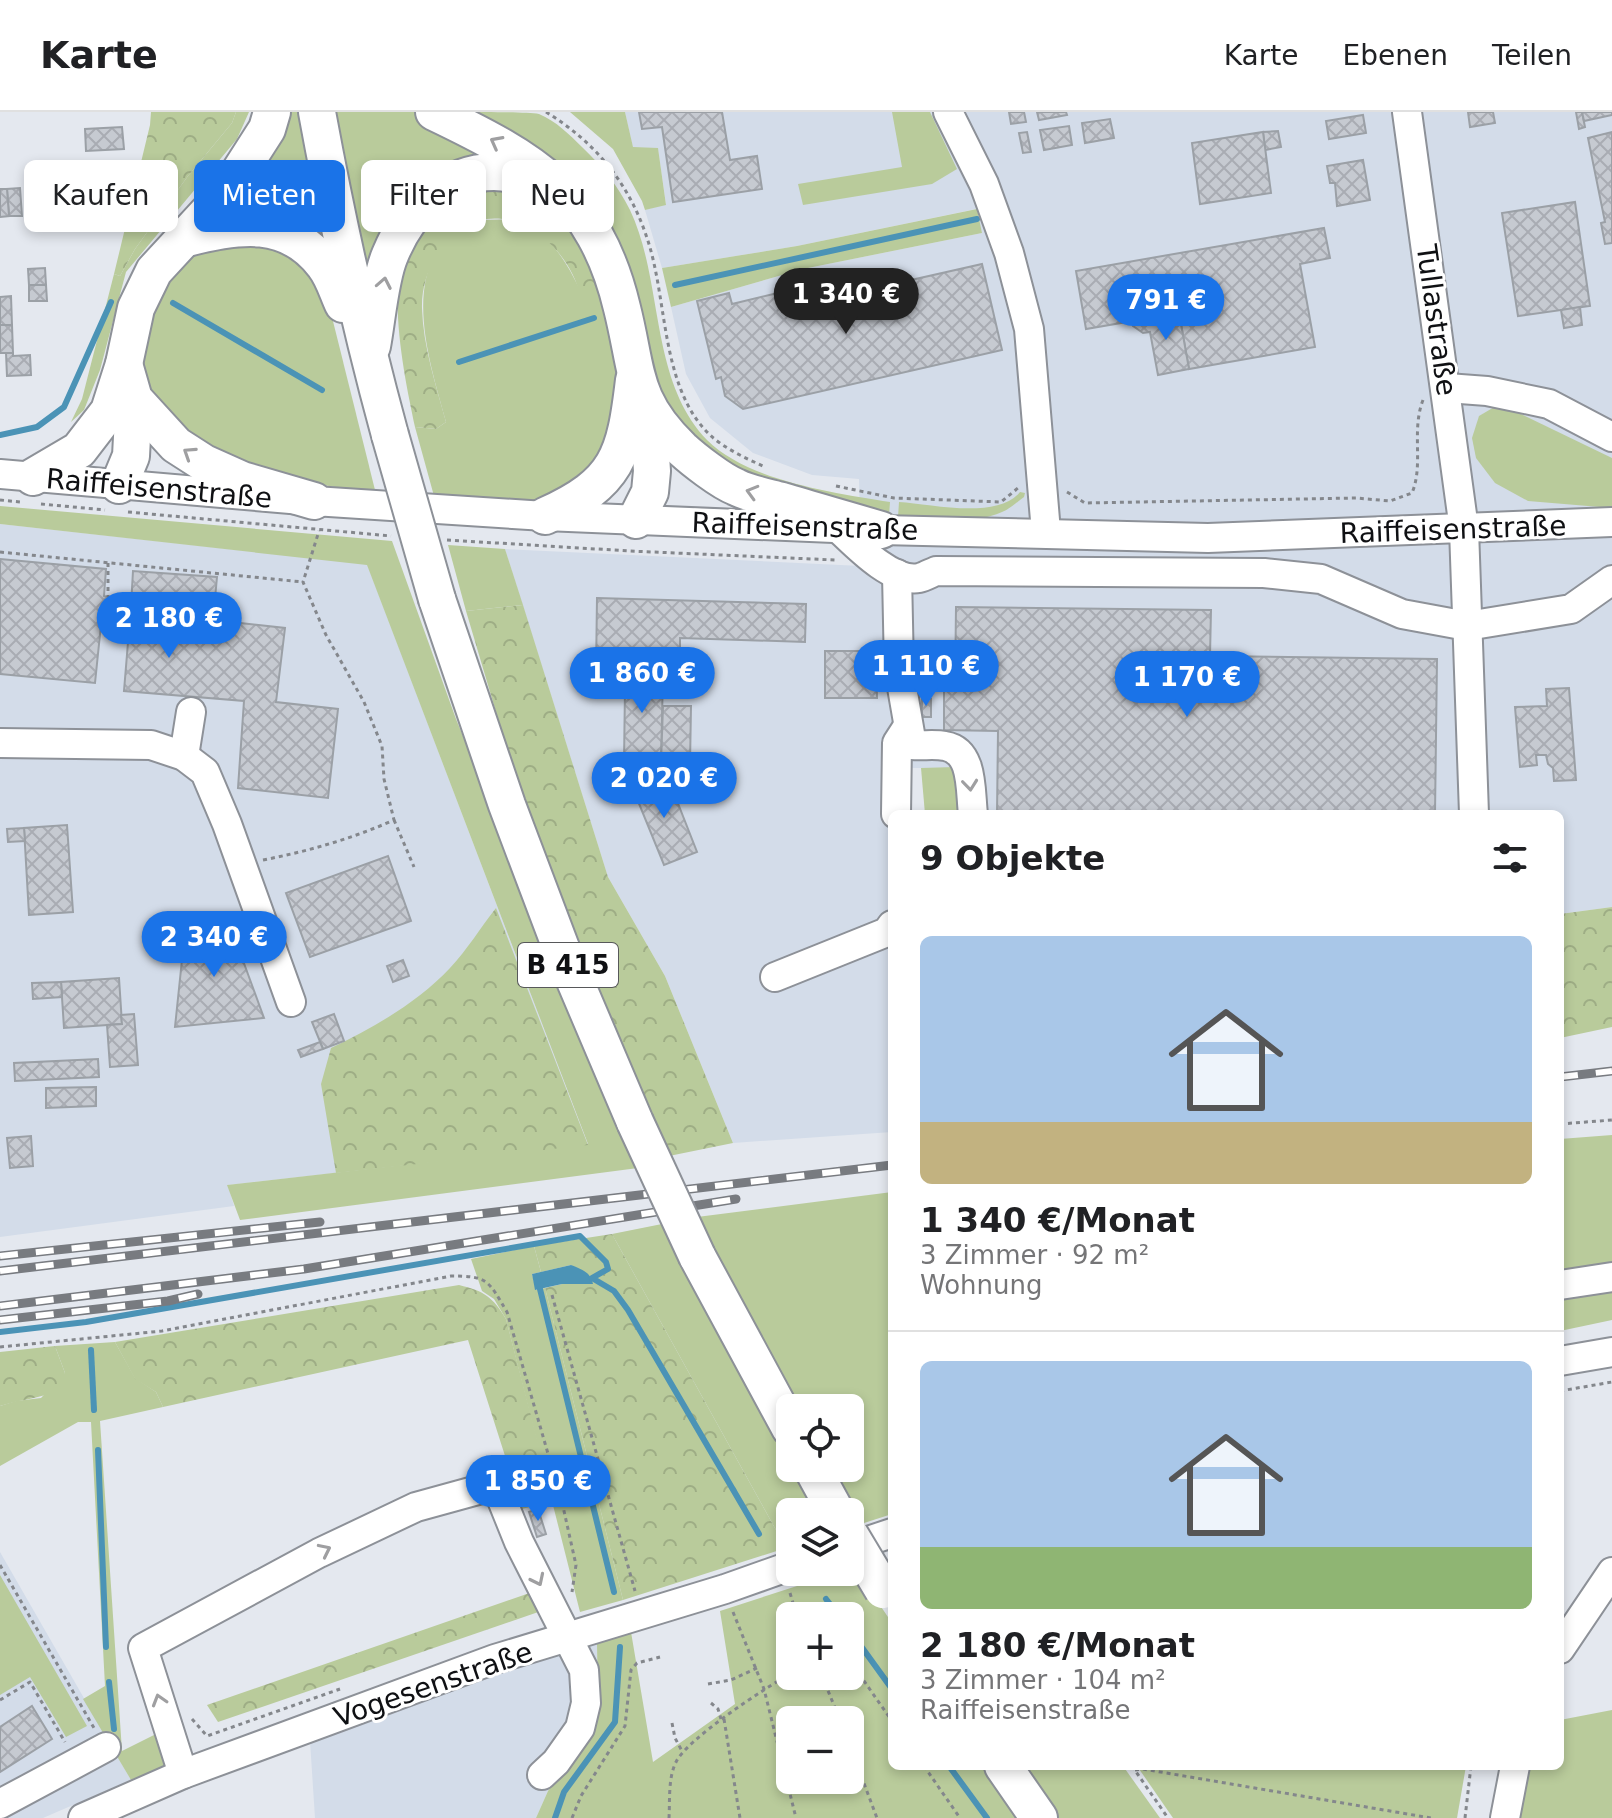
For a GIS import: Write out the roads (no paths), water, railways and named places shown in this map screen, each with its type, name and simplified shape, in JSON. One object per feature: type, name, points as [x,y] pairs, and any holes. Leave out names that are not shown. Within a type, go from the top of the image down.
[{"type":"main road","points":[[119,485],[131,456],[122,405],[124,364],[136,308],[154,271],[226,193],[267,129],[272,112]]},
{"type":"main road","name":"B 415","points":[[317,112],[370,360],[390,435],[437,599],[507,805],[561,948],[635,1122],[697,1256],[776,1402]]},
{"type":"main road","points":[[434,112],[503,145],[523,160]]},
{"type":"main road","points":[[370,360],[389,257],[414,212],[431,194],[452,181],[502,173]]},
{"type":"main road","points":[[187,238],[247,227],[291,236],[308,247],[326,267],[370,360]]},
{"type":"main road","points":[[594,232],[607,259],[622,307],[634,374],[638,422],[627,481],[636,520]]},
{"type":"main road","points":[[17,475],[79,450],[122,405]]},
{"type":"main road","points":[[122,405],[204,463],[316,516]]},
{"type":"main road","points":[[638,422],[735,487],[888,514]]},
{"type":"main road","points":[[545,516],[597,487],[613,467],[638,422]]},
{"type":"main road","points":[[864,1558],[888,1597]]},
{"type":"main road","points":[[1006,1770],[1039,1818]]},
{"type":"street","points":[[948,112],[984,184],[1009,253],[1029,329],[1046,532]]},
{"type":"street","name":"Tullastraße","points":[[1407,112],[1464,529],[1474,810]]},
{"type":"street","points":[[1447,388],[1487,391],[1549,404],[1612,437]]},
{"type":"street","name":"Raiffeisenstraße","points":[[17,475],[119,485],[316,516],[545,516],[839,529],[888,514],[1046,532],[1208,538],[1612,522]]},
{"type":"street","points":[[839,529],[865,554],[897,574],[899,670],[910,736]]},
{"type":"street","name":"Raiffeisenstraße","points":[[897,574],[918,578],[936,571],[1264,573],[1321,579],[1402,614],[1467,626],[1571,609],[1612,580]]},
{"type":"street","points":[[184,756],[191,712]]},
{"type":"street","points":[[896,810],[897,743],[910,736],[959,752],[967,764],[973,810]]},
{"type":"street","points":[[0,743],[151,745],[184,756],[205,772],[291,1002]]},
{"type":"street","points":[[775,977],[888,931]]},
{"type":"street","points":[[1564,1284],[1612,1277]]},
{"type":"street","points":[[1564,1360],[1612,1352]]},
{"type":"street","points":[[183,1774],[143,1648],[319,1553],[416,1507],[496,1485],[519,1542],[584,1670],[586,1703],[580,1728],[556,1762],[542,1775]]},
{"type":"street","points":[[864,1542],[888,1534]]},
{"type":"street","name":"Vogesenstraße","points":[[83,1818],[183,1774],[495,1659],[561,1626],[641,1614],[776,1571]]},
{"type":"street","points":[[1564,1643],[1612,1572]]},
{"type":"street","points":[[0,1804],[106,1747]]},
{"type":"street","points":[[1505,1818],[1514,1770]]},
{"type":"water","points":[[571,1265],[588,1274],[593,1284],[562,1284],[535,1290],[532,1274]]},
{"type":"waterway","points":[[675,285],[977,219]]},
{"type":"waterway","points":[[0,435],[37,427],[64,407],[111,302]]},
{"type":"waterway","points":[[173,303],[322,390]]},
{"type":"waterway","points":[[459,362],[594,318]]},
{"type":"waterway","points":[[0,1332],[86,1322],[580,1236],[606,1262],[608,1269],[592,1278],[614,1291],[628,1310],[759,1534]]},
{"type":"waterway","points":[[540,1289],[614,1592]]},
{"type":"waterway","points":[[91,1350],[94,1410]]},
{"type":"waterway","points":[[98,1450],[106,1647]]},
{"type":"waterway","points":[[555,1818],[564,1792],[615,1722],[620,1647]]},
{"type":"waterway","points":[[864,1650],[888,1683]]},
{"type":"waterway","points":[[109,1682],[114,1729]]},
{"type":"waterway","points":[[952,1770],[987,1818]]},
{"type":"railway","points":[[1564,1077],[1612,1071]]},
{"type":"railway","points":[[0,1271],[888,1165]]},
{"type":"railway","points":[[0,1306],[304,1269],[736,1199]]},
{"type":"railway","points":[[0,1256],[320,1222]]},
{"type":"railway","points":[[0,1320],[168,1301],[198,1294]]}]
